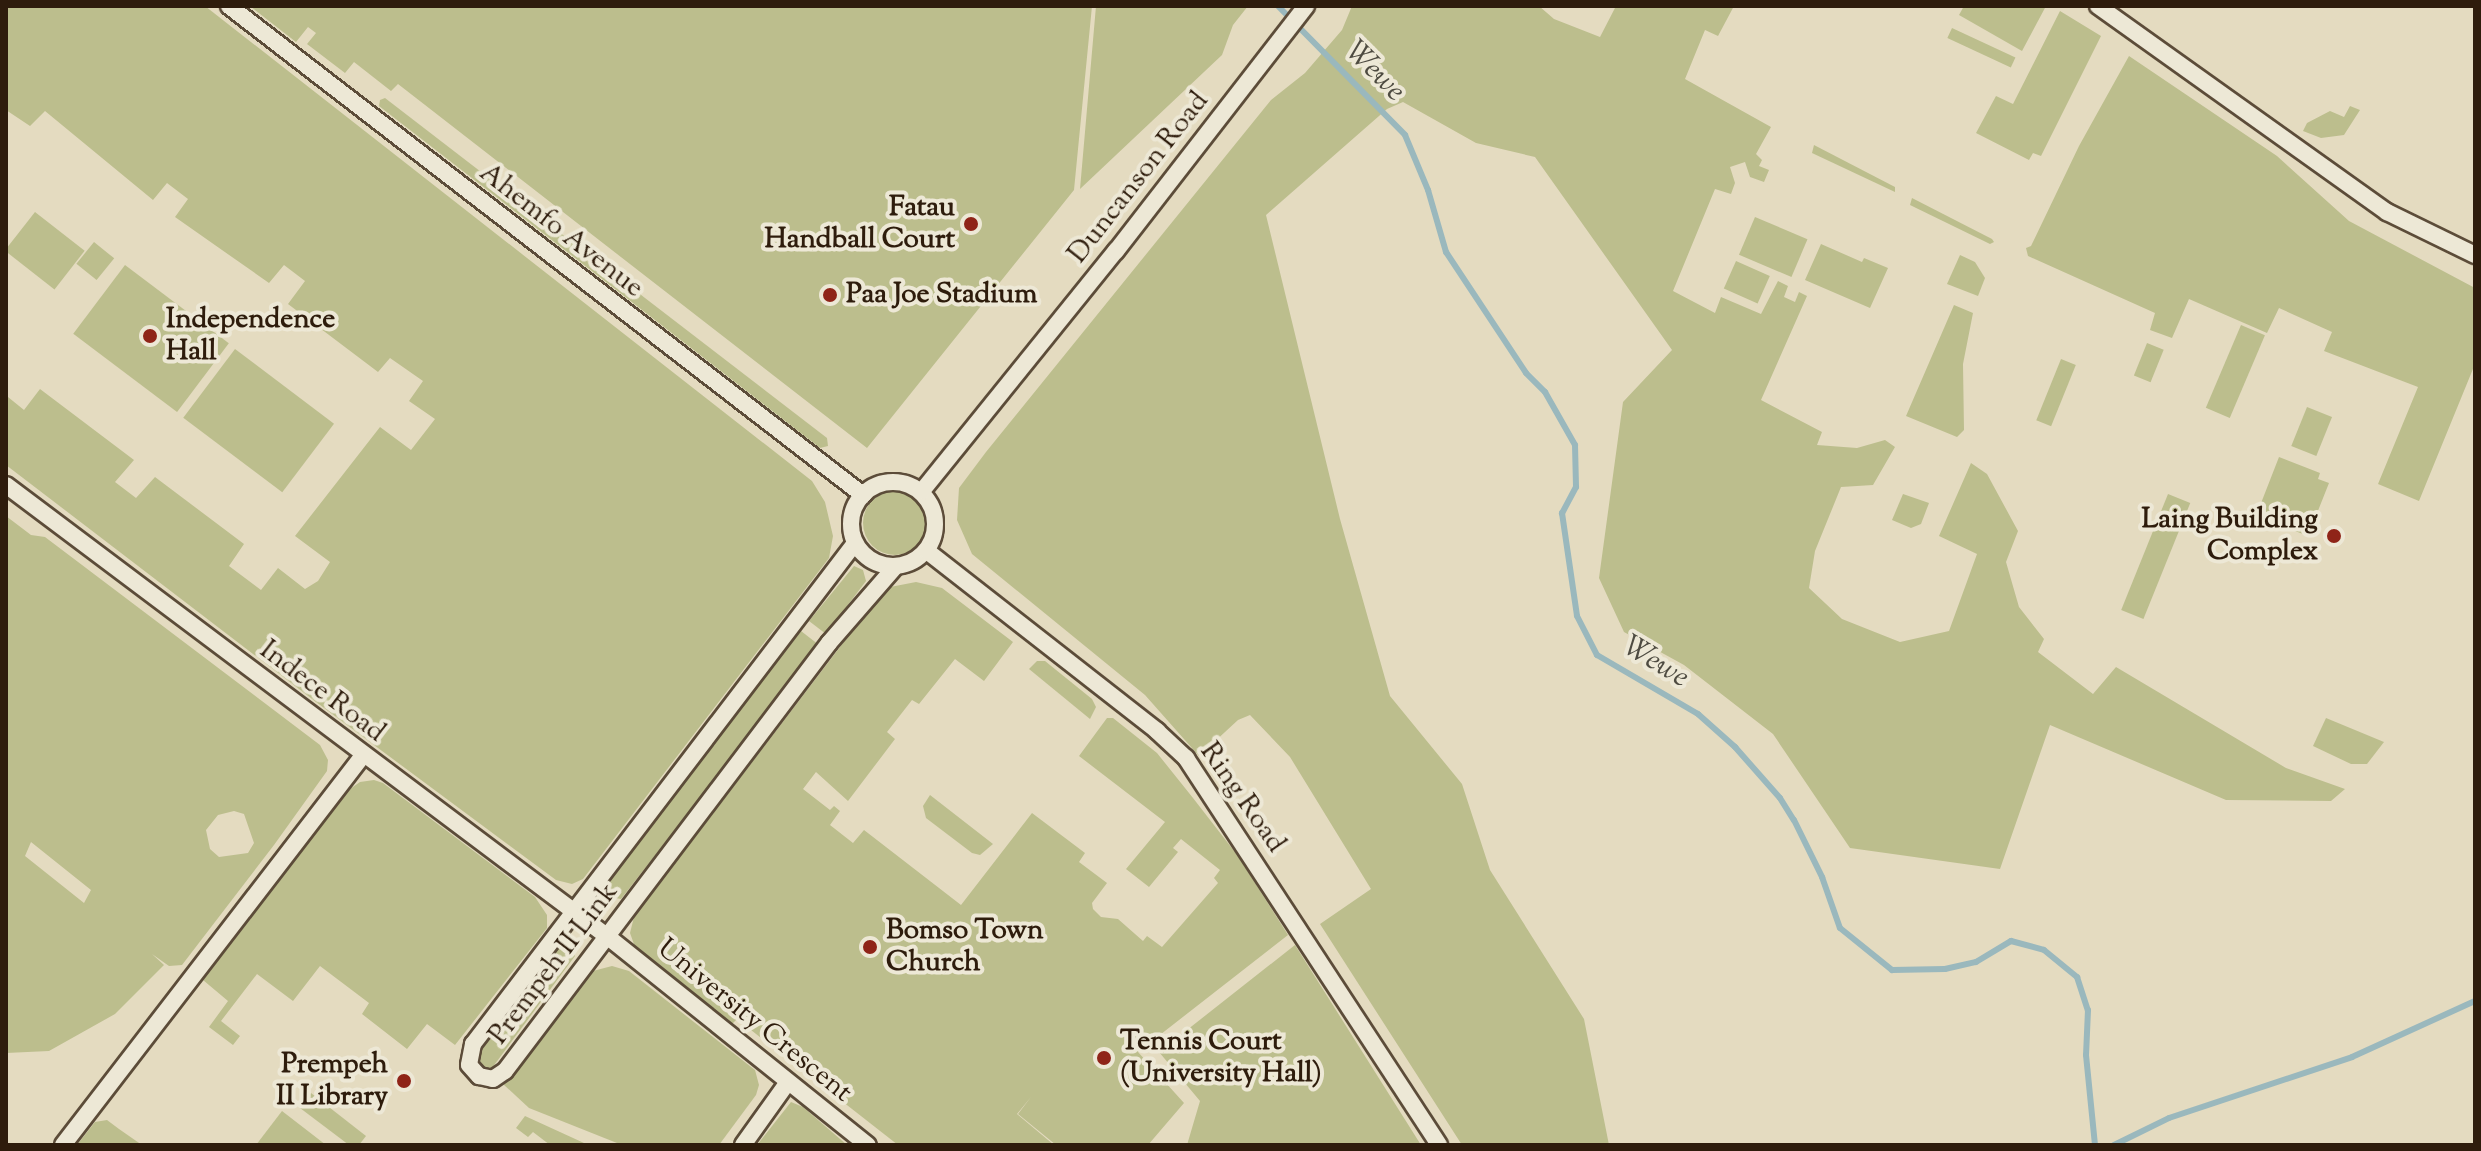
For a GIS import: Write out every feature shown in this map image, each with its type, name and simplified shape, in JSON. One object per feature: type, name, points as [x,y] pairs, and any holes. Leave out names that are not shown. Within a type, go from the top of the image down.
[{"type":"street","name":"Ahemfo Avenue","points":[[229,6],[863,495]]},
{"type":"street","name":"Duncanson Road","points":[[922,491],[1306,6]]},
{"type":"street","points":[[2098,6],[2387,212],[2475,255]]},
{"type":"street","points":[[885,482],[910,485],[922,491],[935,514],[933,540],[927,551],[912,562],[895,567],[872,560],[855,543],[851,518],[863,495],[885,482]]},
{"type":"street","name":"Indece Road","points":[[6,485],[608,937]]},
{"type":"street","name":"Prempeh II Link","points":[[855,543],[469,1050],[469,1065],[479,1076],[493,1079],[505,1071],[829,643],[895,567]]},
{"type":"street","name":"Ring Road","points":[[927,551],[1157,731],[1186,758],[1439,1145]]},
{"type":"street","points":[[63,1145],[363,756]]},
{"type":"street","name":"University Crescent","points":[[608,937],[868,1145]]},
{"type":"street","points":[[743,1145],[788,1082]]},
{"type":"green space","points":[[6,6],[205,6],[812,481],[825,502],[833,536],[829,558],[583,879],[572,884],[556,880],[316,702],[6,465],[6,400],[8,397],[24,410],[40,389],[134,460],[115,482],[136,498],[155,477],[244,544],[229,566],[261,590],[278,568],[305,589],[318,581],[330,562],[295,536],[380,427],[411,450],[435,419],[409,401],[423,381],[390,358],[378,372],[288,304],[305,281],[284,265],[269,283],[175,217],[188,199],[167,183],[153,200],[45,111],[30,126],[6,110]]},
{"type":"green space","name":"Paa Joe Stadium","points":[[250,6],[1092,6],[1074,190],[867,448],[398,84],[391,91],[354,62],[345,73],[307,44],[316,33],[308,27],[296,42]]},
{"type":"green space","points":[[1096,6],[1248,6],[1233,25],[1222,55],[1080,189]]},
{"type":"green space","points":[[1352,6],[1539,6],[1554,19],[1600,37],[1616,6],[1734,6],[1718,36],[1705,30],[1685,79],[1771,127],[1756,154],[1762,160],[1759,166],[1769,170],[1764,182],[1750,177],[1745,162],[1730,167],[1735,183],[1731,194],[1715,189],[1673,291],[1715,313],[1721,297],[1761,314],[1778,281],[1788,286],[1784,297],[1795,302],[1799,292],[1807,296],[1761,400],[1822,432],[1817,445],[1857,448],[1885,440],[1895,447],[1873,485],[1841,487],[1815,551],[1809,588],[1842,619],[1900,642],[1949,631],[1977,554],[1939,536],[1971,463],[1987,474],[2018,531],[2006,562],[2019,607],[2044,639],[2038,652],[2093,694],[2116,667],[2286,768],[2345,789],[2331,801],[2226,800],[2050,725],[2000,869],[1850,848],[1773,734],[1684,665],[1624,632],[1599,578],[1623,402],[1672,350],[1535,157],[1476,143],[1403,102],[1387,109],[1266,215],[1340,519],[1390,696],[1462,784],[1490,870],[1584,1019],[1609,1145],[1462,1145],[1320,924],[1371,889],[1290,757],[1250,715],[1238,720],[1199,756],[1145,695],[972,554],[957,520],[959,488],[986,452],[1271,100],[1305,73],[1342,30]]},
{"type":"green space","points":[[1964,6],[2046,6],[2022,51],[1959,15]]},
{"type":"green space","points":[[2060,11],[2101,36],[2041,156],[2033,153],[2029,160],[1976,133],[1996,96],[2013,104]]},
{"type":"green space","points":[[1952,28],[2015,58],[2011,68],[1947,38]]},
{"type":"green space","points":[[2129,56],[2277,156],[2349,221],[2475,288],[2475,364],[2419,501],[2378,484],[2418,387],[2324,351],[2332,332],[2279,308],[2267,333],[2189,299],[2172,338],[2150,330],[2155,313],[2028,256],[2026,248],[2031,246],[2079,146]]},
{"type":"green space","points":[[385,98],[827,438],[828,446],[820,448],[379,106],[380,100]]},
{"type":"green space","points":[[2350,106],[2360,110],[2344,135],[2321,138],[2303,131],[2307,123],[2330,111],[2344,117]]},
{"type":"green space","points":[[1814,145],[1895,187],[1895,192],[1812,153]]},
{"type":"green space","points":[[1912,198],[1994,242],[1990,244],[1910,205]]},
{"type":"green space","points":[[35,212],[85,251],[54,289],[6,252]]},
{"type":"green space","points":[[1755,217],[1807,239],[1791,277],[1739,255]]},
{"type":"green space","points":[[94,242],[114,258],[97,280],[76,264]]},
{"type":"green space","points":[[1821,244],[1862,262],[1864,258],[1888,268],[1870,308],[1805,280]]},
{"type":"green space","points":[[1960,255],[1975,262],[1985,278],[1978,296],[1947,284]]},
{"type":"green space","points":[[1736,261],[1770,276],[1758,303],[1724,288]]},
{"type":"green space","points":[[125,265],[229,343],[177,412],[73,334]]},
{"type":"green space","points":[[1954,305],[1973,313],[1963,364],[1964,430],[1957,437],[1906,416]]},
{"type":"green space","points":[[2241,325],[2265,335],[2230,418],[2206,408]]},
{"type":"green space","points":[[2147,343],[2164,350],[2151,382],[2134,375]]},
{"type":"green space","points":[[235,349],[334,424],[282,492],[183,418]]},
{"type":"green space","points":[[2061,359],[2076,365],[2051,426],[2036,420]]},
{"type":"green space","points":[[2307,407],[2332,417],[2316,456],[2291,446]]},
{"type":"green space","points":[[2279,457],[2320,473],[2318,479],[2329,483],[2308,536],[2256,516]]},
{"type":"green space","points":[[889,491],[901,491],[918,500],[925,511],[925,535],[918,546],[901,555],[889,555],[877,550],[868,541],[863,529],[863,517],[868,505],[877,496]]},
{"type":"green space","points":[[1903,494],[1929,503],[1921,524],[1911,528],[1892,520]]},
{"type":"green space","points":[[2168,494],[2190,503],[2143,619],[2121,610]]},
{"type":"green space","points":[[6,516],[31,535],[45,537],[320,745],[328,760],[327,771],[182,965],[169,966],[152,954],[164,965],[115,1014],[49,1051],[6,1053]],"holes":[[[234,811],[244,814],[254,843],[248,853],[219,857],[210,849],[206,830],[218,815]],[[31,842],[91,890],[84,903],[25,856]]]},
{"type":"green space","points":[[854,566],[863,570],[866,581],[826,634],[809,621]]},
{"type":"green space","points":[[916,582],[942,588],[1013,642],[984,681],[955,659],[919,704],[912,700],[887,732],[895,739],[848,801],[816,772],[803,789],[830,810],[834,806],[840,811],[830,825],[853,843],[864,830],[961,905],[1032,813],[1085,853],[1079,862],[1107,883],[1092,903],[1093,909],[1101,917],[1118,919],[1143,941],[1147,936],[1162,947],[1218,883],[1214,878],[1220,870],[1181,839],[1173,848],[1178,852],[1149,887],[1126,869],[1165,822],[1079,756],[1107,718],[1113,718],[1157,753],[1238,856],[1288,935],[1138,1052],[1184,1103],[1148,1145],[1056,1145],[1018,1114],[1031,1097],[1017,1114],[1054,1145],[898,1145],[737,1019],[732,1024],[641,955],[635,947],[630,933],[634,917],[885,588]]},
{"type":"green space","points":[[801,631],[819,645],[621,899],[605,896],[602,890],[605,884]]},
{"type":"green space","points":[[1037,661],[1045,661],[1092,699],[1096,707],[1090,719],[1029,669]]},
{"type":"green space","points":[[2326,718],[2384,742],[2367,764],[2351,764],[2313,746]]},
{"type":"green space","points":[[374,780],[383,783],[535,897],[547,915],[547,928],[455,1045],[427,1024],[407,1049],[362,1014],[369,1003],[320,966],[293,1001],[257,974],[221,1021],[240,1036],[233,1045],[209,1027],[228,1001],[203,980],[350,789],[360,782]]},
{"type":"green space","points":[[930,795],[993,844],[980,855],[972,853],[926,818],[923,806]]},
{"type":"green space","points":[[559,944],[568,945],[575,956],[489,1072],[482,1073],[473,1060]]},
{"type":"green space","points":[[1295,945],[1421,1145],[1187,1145],[1200,1101],[1159,1052]]},
{"type":"green space","points":[[612,966],[629,971],[755,1070],[759,1085],[756,1095],[719,1145],[622,1145],[529,1108],[503,1084],[593,971]]},
{"type":"green space","points":[[311,1093],[366,1136],[359,1145],[349,1145],[300,1108]]},
{"type":"green space","points":[[791,1102],[803,1107],[847,1145],[757,1145]]},
{"type":"green space","points":[[282,1111],[326,1145],[256,1145]]},
{"type":"green space","points":[[525,1116],[588,1145],[550,1145],[533,1132],[528,1137],[516,1128]]},
{"type":"green space","points":[[107,1120],[142,1145],[77,1145],[95,1122]]},
{"type":"waterway","name":"Wewe","points":[[1278,6],[1405,135],[1428,190],[1446,252],[1526,373],[1545,392],[1575,445],[1576,487],[1562,513],[1577,616],[1597,655],[1698,714],[1735,747],[1780,798],[1794,820],[1822,877],[1840,928],[1892,970],[1945,969],[1976,962],[2011,941],[2044,950],[2077,977],[2088,1010],[2086,1055],[2095,1145]]},
{"type":"waterway","points":[[2114,1145],[2169,1118],[2352,1057],[2475,1001]]},
{"type":"place","name":"Fatau Handball Court","points":[[971,224]]},
{"type":"place","name":"Paa Joe Stadium","points":[[830,295]]},
{"type":"place","name":"Independence Hall","points":[[150,336]]},
{"type":"place","name":"Laing Building Complex","points":[[2334,536]]},
{"type":"place","name":"Bomso Town Church","points":[[870,947]]},
{"type":"place","name":"Tennis Court (University Hall)","points":[[1104,1058]]},
{"type":"place","name":"Prempeh II Library","points":[[404,1081]]}]
